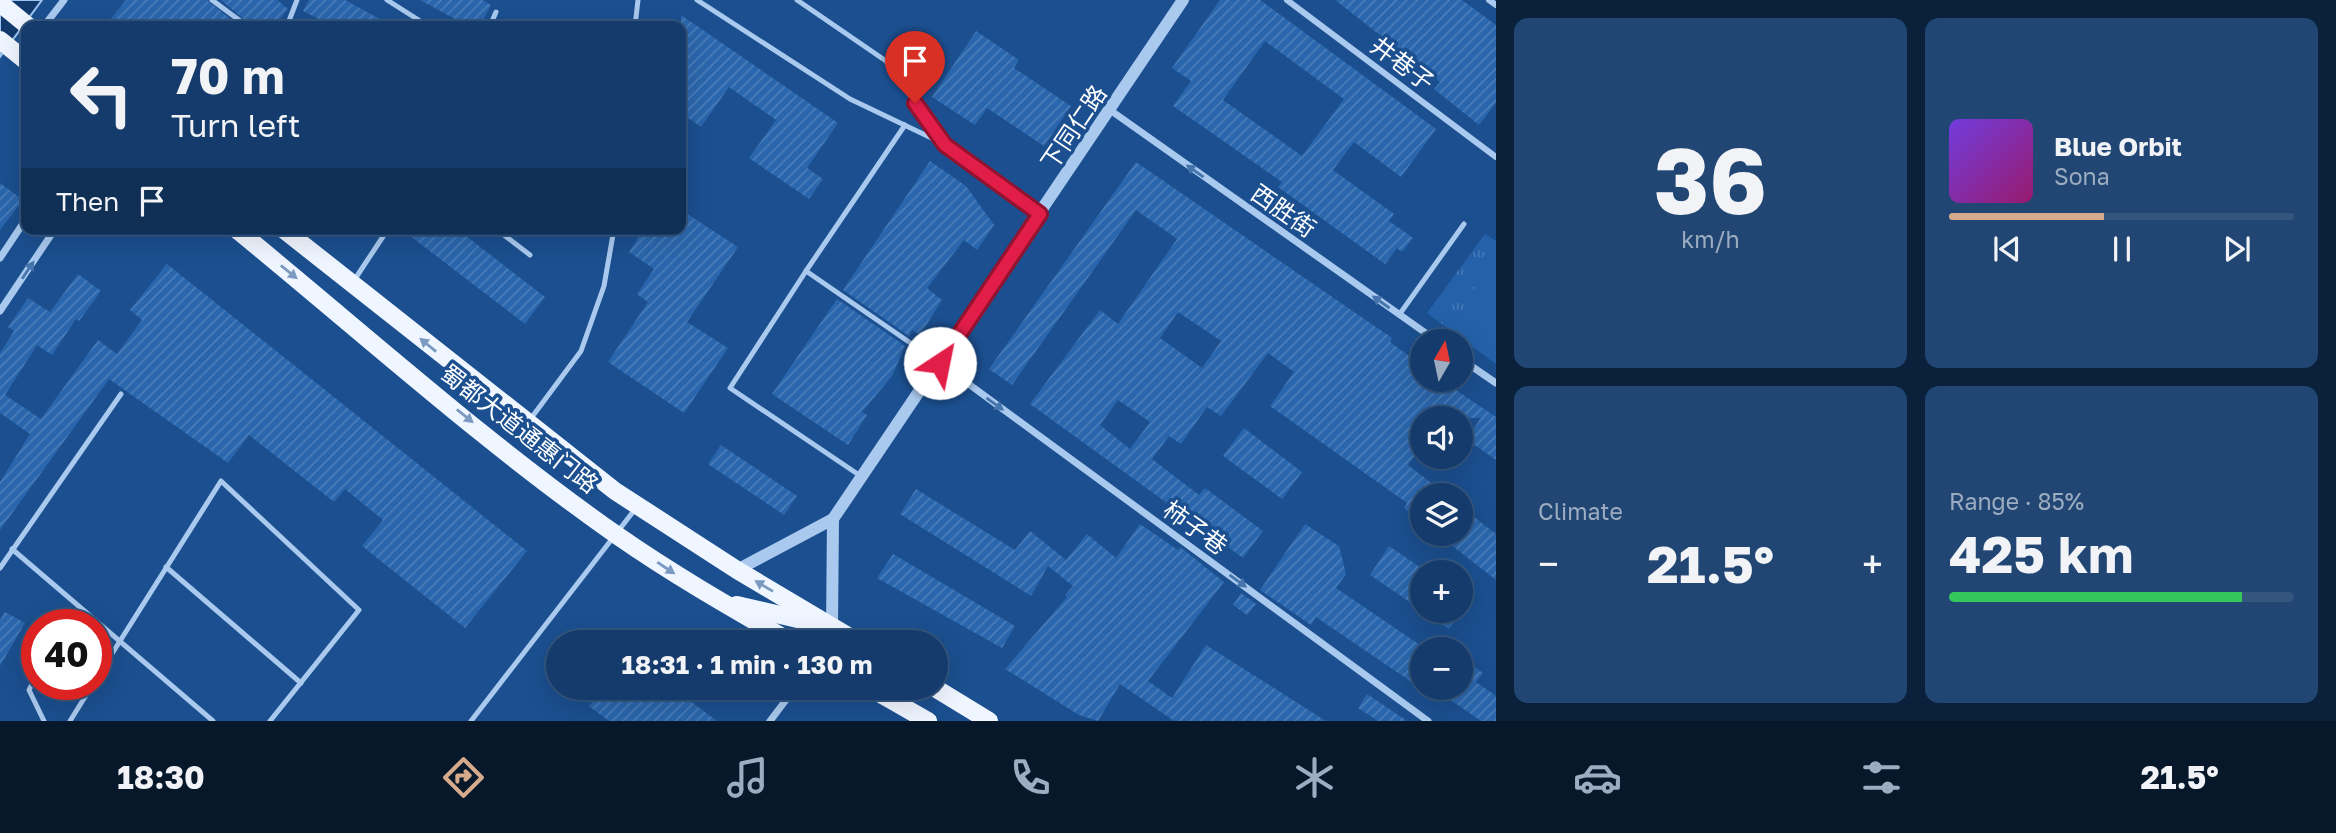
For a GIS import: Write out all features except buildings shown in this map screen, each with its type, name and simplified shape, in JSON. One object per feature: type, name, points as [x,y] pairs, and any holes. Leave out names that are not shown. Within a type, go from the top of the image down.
[{"type":"main road","points":[[0,3],[22,21]]},
{"type":"main road","points":[[0,40],[21,57]]},
{"type":"main road","name":"蜀都大道通惠门路","points":[[243,235],[528,468],[617,535],[717,600],[770,630]]},
{"type":"main road","name":"蜀都大道通惠门路","points":[[290,235],[527,423],[637,506],[737,570],[822,630]]},
{"type":"main road","points":[[717,600],[813,630]]},
{"type":"main road","points":[[948,696],[989,721]]},
{"type":"main road","points":[[891,700],[928,721]]},
{"type":"street","points":[[48,21],[64,0]]},
{"type":"street","name":"下同仁路","points":[[737,570],[833,519],[1183,0]]},
{"type":"street","name":"井巷子","points":[[1287,0],[1496,157]]},
{"type":"street","points":[[1489,0],[1496,5]]},
{"type":"street","name":"西胜街","points":[[1110,110],[1420,329]]},
{"type":"street","points":[[0,258],[21,226]]},
{"type":"street","points":[[0,311],[51,235]]},
{"type":"street","name":"柿子巷","points":[[940,363],[1428,721]]},
{"type":"street","points":[[1474,368],[1496,383]]},
{"type":"street","points":[[829,630],[833,519]]},
{"type":"street","points":[[770,721],[786,700]]},
{"type":"lane","points":[[212,0],[240,21]]},
{"type":"lane","points":[[289,21],[297,0]]},
{"type":"lane","points":[[387,0],[420,21]]},
{"type":"lane","points":[[636,21],[638,0]]},
{"type":"lane","points":[[697,0],[850,99],[945,145],[1040,214]]},
{"type":"lane","points":[[797,0],[886,61],[945,145]]},
{"type":"lane","points":[[492,21],[496,12]]},
{"type":"lane","points":[[862,477],[730,388],[905,125]]},
{"type":"lane","points":[[1399,314],[1464,224]]},
{"type":"lane","points":[[351,284],[384,235]]},
{"type":"lane","points":[[504,235],[530,255]]},
{"type":"lane","points":[[527,423],[581,351],[604,286],[613,235]]},
{"type":"lane","points":[[806,271],[940,363]]},
{"type":"lane","points":[[0,568],[121,394]]},
{"type":"lane","points":[[112,654],[220,481],[359,610],[270,721]]},
{"type":"lane","points":[[471,721],[637,506]]},
{"type":"lane","points":[[12,549],[82,609]]},
{"type":"lane","points":[[166,567],[301,683]]},
{"type":"lane","points":[[112,633],[214,721]]},
{"type":"lane","points":[[34,700],[44,721]]},
{"type":"lane","points":[[70,721],[83,700]]},
{"type":"green space","points":[[1485,234],[1496,241],[1496,364],[1474,348],[1474,329],[1449,329],[1427,313]]},
{"type":"green space","points":[[1496,269],[1496,358],[1474,342],[1474,329],[1466,329],[1464,318],[1465,308],[1474,290]]},
{"type":"shaded area","points":[[0,0],[42,0],[27,21],[21,21],[21,28],[0,57]]},
{"type":"route","points":[[915,103],[945,145],[1040,214],[940,363]]}]
